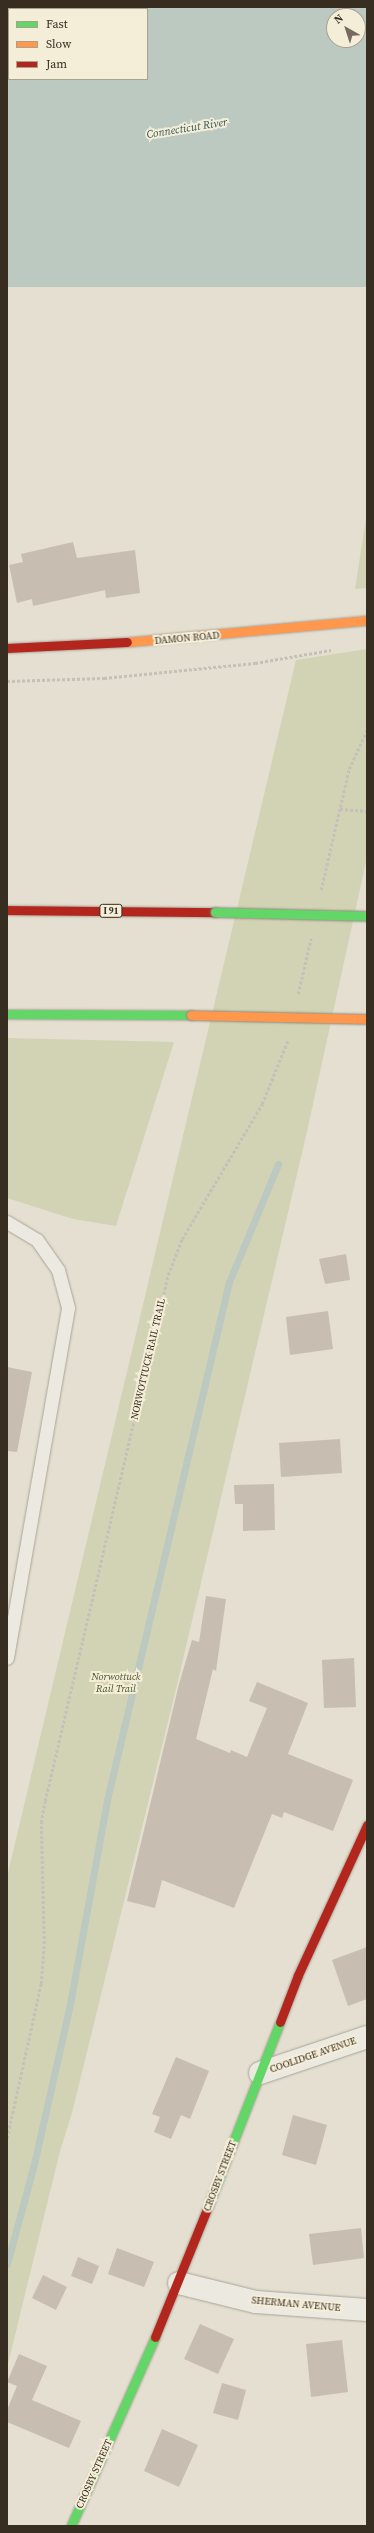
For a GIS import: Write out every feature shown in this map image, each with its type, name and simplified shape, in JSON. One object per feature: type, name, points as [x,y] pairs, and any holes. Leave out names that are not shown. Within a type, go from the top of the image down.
[{"type":"main road","name":"DAMON ROAD","points":[[11,648],[158,641],[367,620]]},
{"type":"main road","name":"I 91","points":[[7,910],[215,912],[367,916]]},
{"type":"main road","points":[[7,1014],[191,1015],[367,1019]]},
{"type":"main road","name":"CROSBY STREET","points":[[71,2526],[179,2283],[298,1975],[367,1825]]},
{"type":"street","name":"COOLIDGE AVENUE","points":[[260,2073],[367,2037]]},
{"type":"street","name":"SHERMAN AVENUE","points":[[179,2283],[256,2302],[367,2310]]},
{"type":"lane","points":[[7,634],[11,648]]},
{"type":"lane","points":[[7,1222],[37,1240],[58,1270],[68,1308],[7,1658]]},
{"type":"path","points":[[7,681],[104,678],[255,663],[338,648]]},
{"type":"path","points":[[349,769],[354,752],[367,730]]},
{"type":"path","points":[[340,809],[367,811]]},
{"type":"path","name":"NORWOTTUCK RAIL TRAIL","points":[[7,2138],[41,1984],[44,1944],[41,1823],[45,1800],[168,1275],[182,1239],[262,1104],[285,1051]]},
{"type":"green space","points":[[7,7],[120,7],[8,8],[7,38]]},
{"type":"green space","points":[[367,512],[367,588],[355,589]]},
{"type":"green space","name":"Norwottuck Rail Trail","points":[[367,649],[367,857],[306,1136],[177,1685],[72,2113],[60,2151],[7,2368],[7,1877],[296,660]]},
{"type":"green space","points":[[7,1038],[174,1042],[116,1226],[73,1219],[7,1198]]},
{"type":"water","name":"Connecticut River","points":[[367,7],[367,287],[7,287],[7,38],[8,80],[148,80],[148,8],[114,8]]},
{"type":"building","points":[[73,542],[77,558],[135,550],[140,593],[106,598],[105,590],[33,606],[32,599],[17,603],[9,565],[23,562],[21,554]]},
{"type":"building","points":[[346,1254],[350,1280],[325,1284],[319,1259]]},
{"type":"building","points":[[328,1311],[333,1349],[290,1355],[286,1317]]},
{"type":"building","points":[[7,1367],[32,1372],[17,1452],[7,1451]]},
{"type":"building","points":[[340,1439],[342,1473],[281,1477],[279,1443]]},
{"type":"building","points":[[274,1484],[275,1530],[243,1531],[243,1504],[235,1504],[234,1485]]},
{"type":"building","points":[[206,1596],[226,1599],[216,1671],[213,1669],[196,1739],[230,1753],[231,1750],[247,1757],[267,1708],[249,1701],[257,1682],[308,1703],[288,1754],[353,1780],[333,1831],[284,1812],[282,1818],[272,1814],[234,1908],[162,1880],[155,1908],[127,1901],[179,1684],[192,1640],[199,1642]]},
{"type":"building","points":[[354,1658],[356,1707],[324,1708],[322,1660]]},
{"type":"building","points":[[367,1947],[367,1999],[348,2006],[332,1960]]},
{"type":"building","points":[[176,2057],[209,2071],[190,2119],[181,2115],[171,2139],[154,2132],[160,2117],[152,2114]]},
{"type":"building","points":[[293,2115],[327,2125],[316,2165],[282,2155]]},
{"type":"building","points":[[361,2228],[364,2258],[313,2265],[309,2234]]},
{"type":"building","points":[[117,2248],[154,2262],[144,2287],[108,2274]]},
{"type":"building","points":[[78,2257],[99,2266],[92,2284],[71,2276]]},
{"type":"building","points":[[43,2275],[67,2287],[56,2310],[32,2298]]},
{"type":"building","points":[[200,2324],[234,2339],[218,2374],[184,2359]]},
{"type":"building","points":[[342,2340],[348,2392],[311,2397],[306,2344]]},
{"type":"building","points":[[19,2354],[47,2366],[32,2400],[81,2421],[69,2448],[7,2422],[7,2410],[17,2386],[7,2382]]},
{"type":"building","points":[[222,2383],[246,2390],[238,2420],[213,2413]]},
{"type":"building","points":[[162,2429],[198,2445],[179,2487],[144,2471]]},
{"type":"waterway","points":[[7,2264],[34,2164],[70,2004],[107,1800],[229,1282],[278,1164]]},
{"type":"traffic: fast","points":[[215,912],[367,916]]},
{"type":"traffic: fast","points":[[7,1014],[191,1015]]},
{"type":"traffic: fast","points":[[209,2204],[280,2022]]},
{"type":"traffic: fast","points":[[71,2526],[155,2337]]},
{"type":"traffic: slow","points":[[127,642],[367,620]]},
{"type":"traffic: slow","points":[[191,1015],[367,1019]]},
{"type":"traffic: jam","points":[[7,648],[127,642]]},
{"type":"traffic: jam","points":[[7,910],[215,912]]},
{"type":"traffic: jam","points":[[280,2022],[298,1975],[367,1825]]},
{"type":"traffic: jam","points":[[155,2337],[209,2204]]}]
